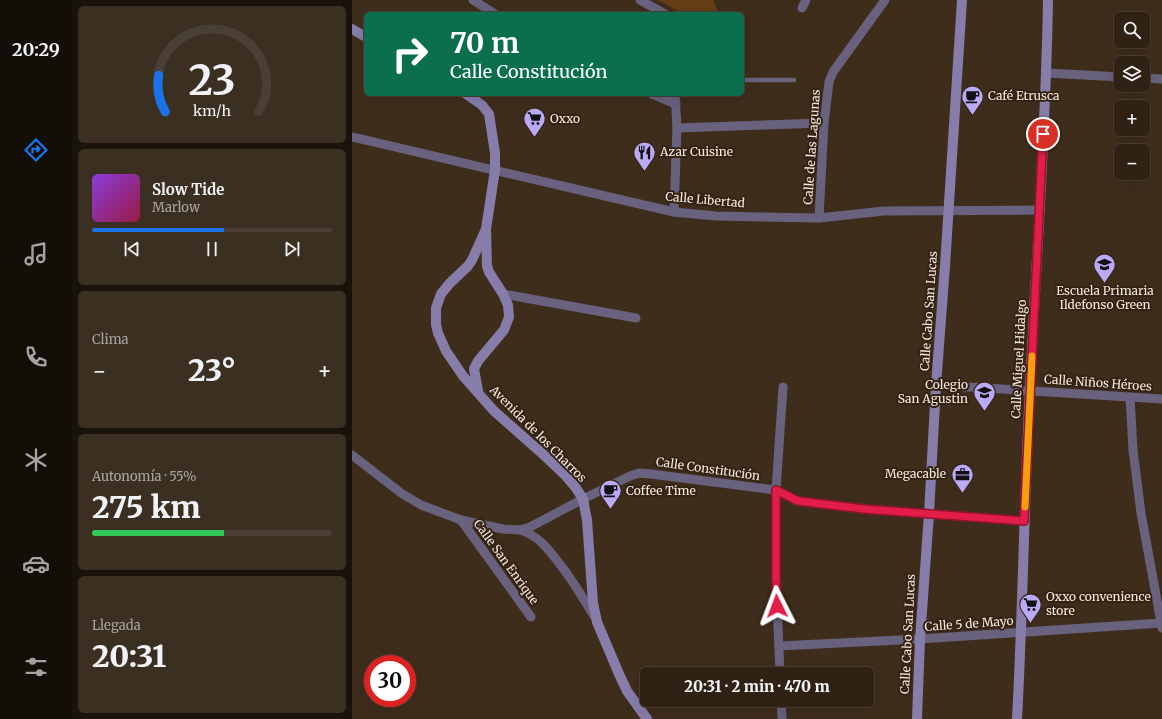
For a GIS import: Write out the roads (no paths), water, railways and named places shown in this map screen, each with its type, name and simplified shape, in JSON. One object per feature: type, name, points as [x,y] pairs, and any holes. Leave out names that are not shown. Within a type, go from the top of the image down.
[{"type":"main road","name":"Calle Cabo San Lucas","points":[[917,719],[920,639],[962,0]]},
{"type":"main road","name":"Calle Miguel Hidalgo","points":[[1017,719],[1030,390],[1047,73],[1048,0]]},
{"type":"main road","points":[[352,29],[364,36]]},
{"type":"main road","name":"Avenida de los Charros","points":[[469,96],[482,105],[489,114],[496,153],[495,170],[486,229],[486,266],[503,294]]},
{"type":"main road","name":"Avenida de los Charros","points":[[486,229],[468,266],[441,294],[436,308],[436,325],[438,333],[446,351],[463,376],[479,392],[494,411],[565,475],[583,499],[587,520],[593,603],[597,622],[619,674],[628,691],[647,719]]},
{"type":"main road","points":[[479,392],[474,369],[478,361],[504,330],[509,317],[508,305],[503,294]]},
{"type":"street","points":[[473,0],[484,7]]},
{"type":"street","points":[[640,0],[661,12]]},
{"type":"street","name":"Calle de las Lagunas","points":[[819,218],[824,123],[829,82],[833,72],[885,0]]},
{"type":"street","points":[[1047,73],[1114,77]]},
{"type":"street","points":[[1150,78],[1162,79]]},
{"type":"street","points":[[657,96],[676,104]]},
{"type":"street","points":[[674,212],[677,128],[675,96]]},
{"type":"street","points":[[677,128],[824,123]]},
{"type":"street","name":"Calle Libertad","points":[[352,137],[674,212],[716,216],[819,218],[884,211],[1039,210]]},
{"type":"street","points":[[503,294],[636,318]]},
{"type":"street","name":"Calle Niños Héroes","points":[[936,384],[1162,399]]},
{"type":"street","points":[[780,667],[776,579],[776,490],[783,387]]},
{"type":"street","points":[[1130,397],[1133,450],[1141,513],[1162,625]]},
{"type":"street","points":[[352,455],[410,499],[431,510],[461,520],[493,528],[520,530],[536,538],[550,550],[584,598],[597,622]]},
{"type":"street","name":"Calle Constitución","points":[[520,530],[530,527],[583,499],[639,473],[776,490],[798,501],[864,509],[1024,521]]},
{"type":"street","name":"Calle San Enrique","points":[[461,520],[531,617]]},
{"type":"street","name":"Calle 5 de Mayo","points":[[779,646],[1162,625]]},
{"type":"street","points":[[781,707],[782,719]]},
{"type":"lane","points":[[744,80],[794,80]]},
{"type":"place","name":"Café Etrusca","points":[[972,116]]},
{"type":"place","name":"Oxxo","points":[[534,138]]},
{"type":"place","name":"Azar Cuisine","points":[[644,172]]},
{"type":"place","name":"Escuela Primaria Ildefonso Green","points":[[1105,284]]},
{"type":"place","name":"Colegio San Agustin","points":[[984,412]]},
{"type":"place","name":"Megacable","points":[[962,494]]},
{"type":"place","name":"Coffee Time","points":[[610,510]]},
{"type":"place","name":"Oxxo convenience store","points":[[1031,624]]}]
